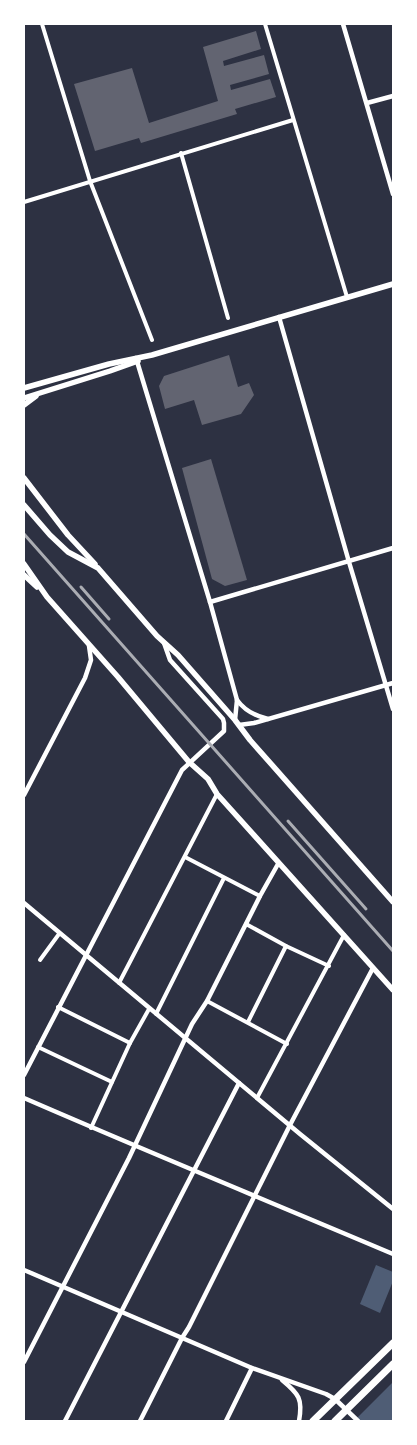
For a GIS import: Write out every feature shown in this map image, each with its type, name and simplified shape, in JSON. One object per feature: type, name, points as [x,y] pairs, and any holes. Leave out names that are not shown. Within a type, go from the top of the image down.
[{"type":"main road","points":[[313,1421],[393,1342]]},
{"type":"main road","points":[[335,1421],[393,1364]]},
{"type":"street","points":[[42,24],[90,182],[152,340]]},
{"type":"street","points":[[265,24],[347,298]]},
{"type":"street","points":[[344,24],[393,194]]},
{"type":"street","points":[[367,104],[393,96]]},
{"type":"street","points":[[24,202],[293,120]]},
{"type":"street","points":[[181,153],[228,318]]},
{"type":"street","points":[[24,398],[110,371],[152,355],[393,284]]},
{"type":"street","points":[[280,317],[349,562],[393,709]]},
{"type":"street","points":[[24,388],[109,364],[136,360]]},
{"type":"street","points":[[136,360],[210,602],[237,700],[242,707],[251,713],[269,719]]},
{"type":"street","points":[[24,406],[38,394]]},
{"type":"street","points":[[24,478],[68,534],[239,725],[250,740],[393,902]]},
{"type":"street","points":[[24,505],[50,535],[68,552],[98,568]]},
{"type":"street","points":[[210,602],[393,548]]},
{"type":"street","points":[[24,564],[47,598]]},
{"type":"street","points":[[24,575],[89,644],[189,762],[208,779],[217,794],[278,864],[393,990]]},
{"type":"street","points":[[24,1075],[182,770],[221,735],[224,730],[224,723],[220,715],[170,660],[164,643]]},
{"type":"street","points":[[24,795],[85,678],[91,660],[89,644]]},
{"type":"street","points":[[239,725],[269,719],[393,683]]},
{"type":"street","points":[[234,720],[237,700]]},
{"type":"street","points":[[119,983],[217,794]]},
{"type":"street","points":[[185,856],[260,896]]},
{"type":"street","points":[[24,1362],[70,1275],[185,1038],[207,1001],[278,864]]},
{"type":"street","points":[[156,1014],[224,878]]},
{"type":"street","points":[[24,903],[149,1009],[393,1209]]},
{"type":"street","points":[[246,924],[328,966]]},
{"type":"street","points":[[40,960],[59,934]]},
{"type":"street","points":[[258,1098],[344,935]]},
{"type":"street","points":[[248,1022],[286,946]]},
{"type":"street","points":[[140,1421],[290,1125],[373,968]]},
{"type":"street","points":[[207,1001],[287,1044]]},
{"type":"street","points":[[58,1007],[130,1044]]},
{"type":"street","points":[[91,1128],[130,1044],[149,1009]]},
{"type":"street","points":[[38,1046],[112,1082]]},
{"type":"street","points":[[65,1421],[239,1083]]},
{"type":"street","points":[[24,1098],[91,1128],[195,1169],[393,1254]]},
{"type":"street","points":[[24,1270],[252,1368],[317,1390],[335,1400],[358,1421]]},
{"type":"street","points":[[226,1421],[252,1368]]},
{"type":"street","points":[[279,1378],[294,1390],[300,1400],[299,1421]]},
{"type":"water","points":[[376,1265],[393,1272],[393,1281],[380,1313],[360,1304]]},
{"type":"water","points":[[393,1382],[393,1421],[354,1421]]},
{"type":"building","points":[[256,31],[261,49],[223,61],[224,66],[264,55],[269,74],[230,85],[231,90],[270,79],[276,97],[235,109],[237,114],[141,143],[139,138],[95,151],[74,84],[132,68],[149,123],[218,101],[203,47]]},
{"type":"building","points":[[229,355],[238,387],[249,383],[254,395],[241,414],[202,425],[194,400],[165,409],[159,386],[164,376]]},
{"type":"building","points":[[211,459],[247,580],[225,586],[212,579],[182,468]]},
{"type":"railway","points":[[24,534],[393,951]]},
{"type":"railway","points":[[81,587],[109,619]]},
{"type":"railway","points":[[288,821],[366,909]]}]
